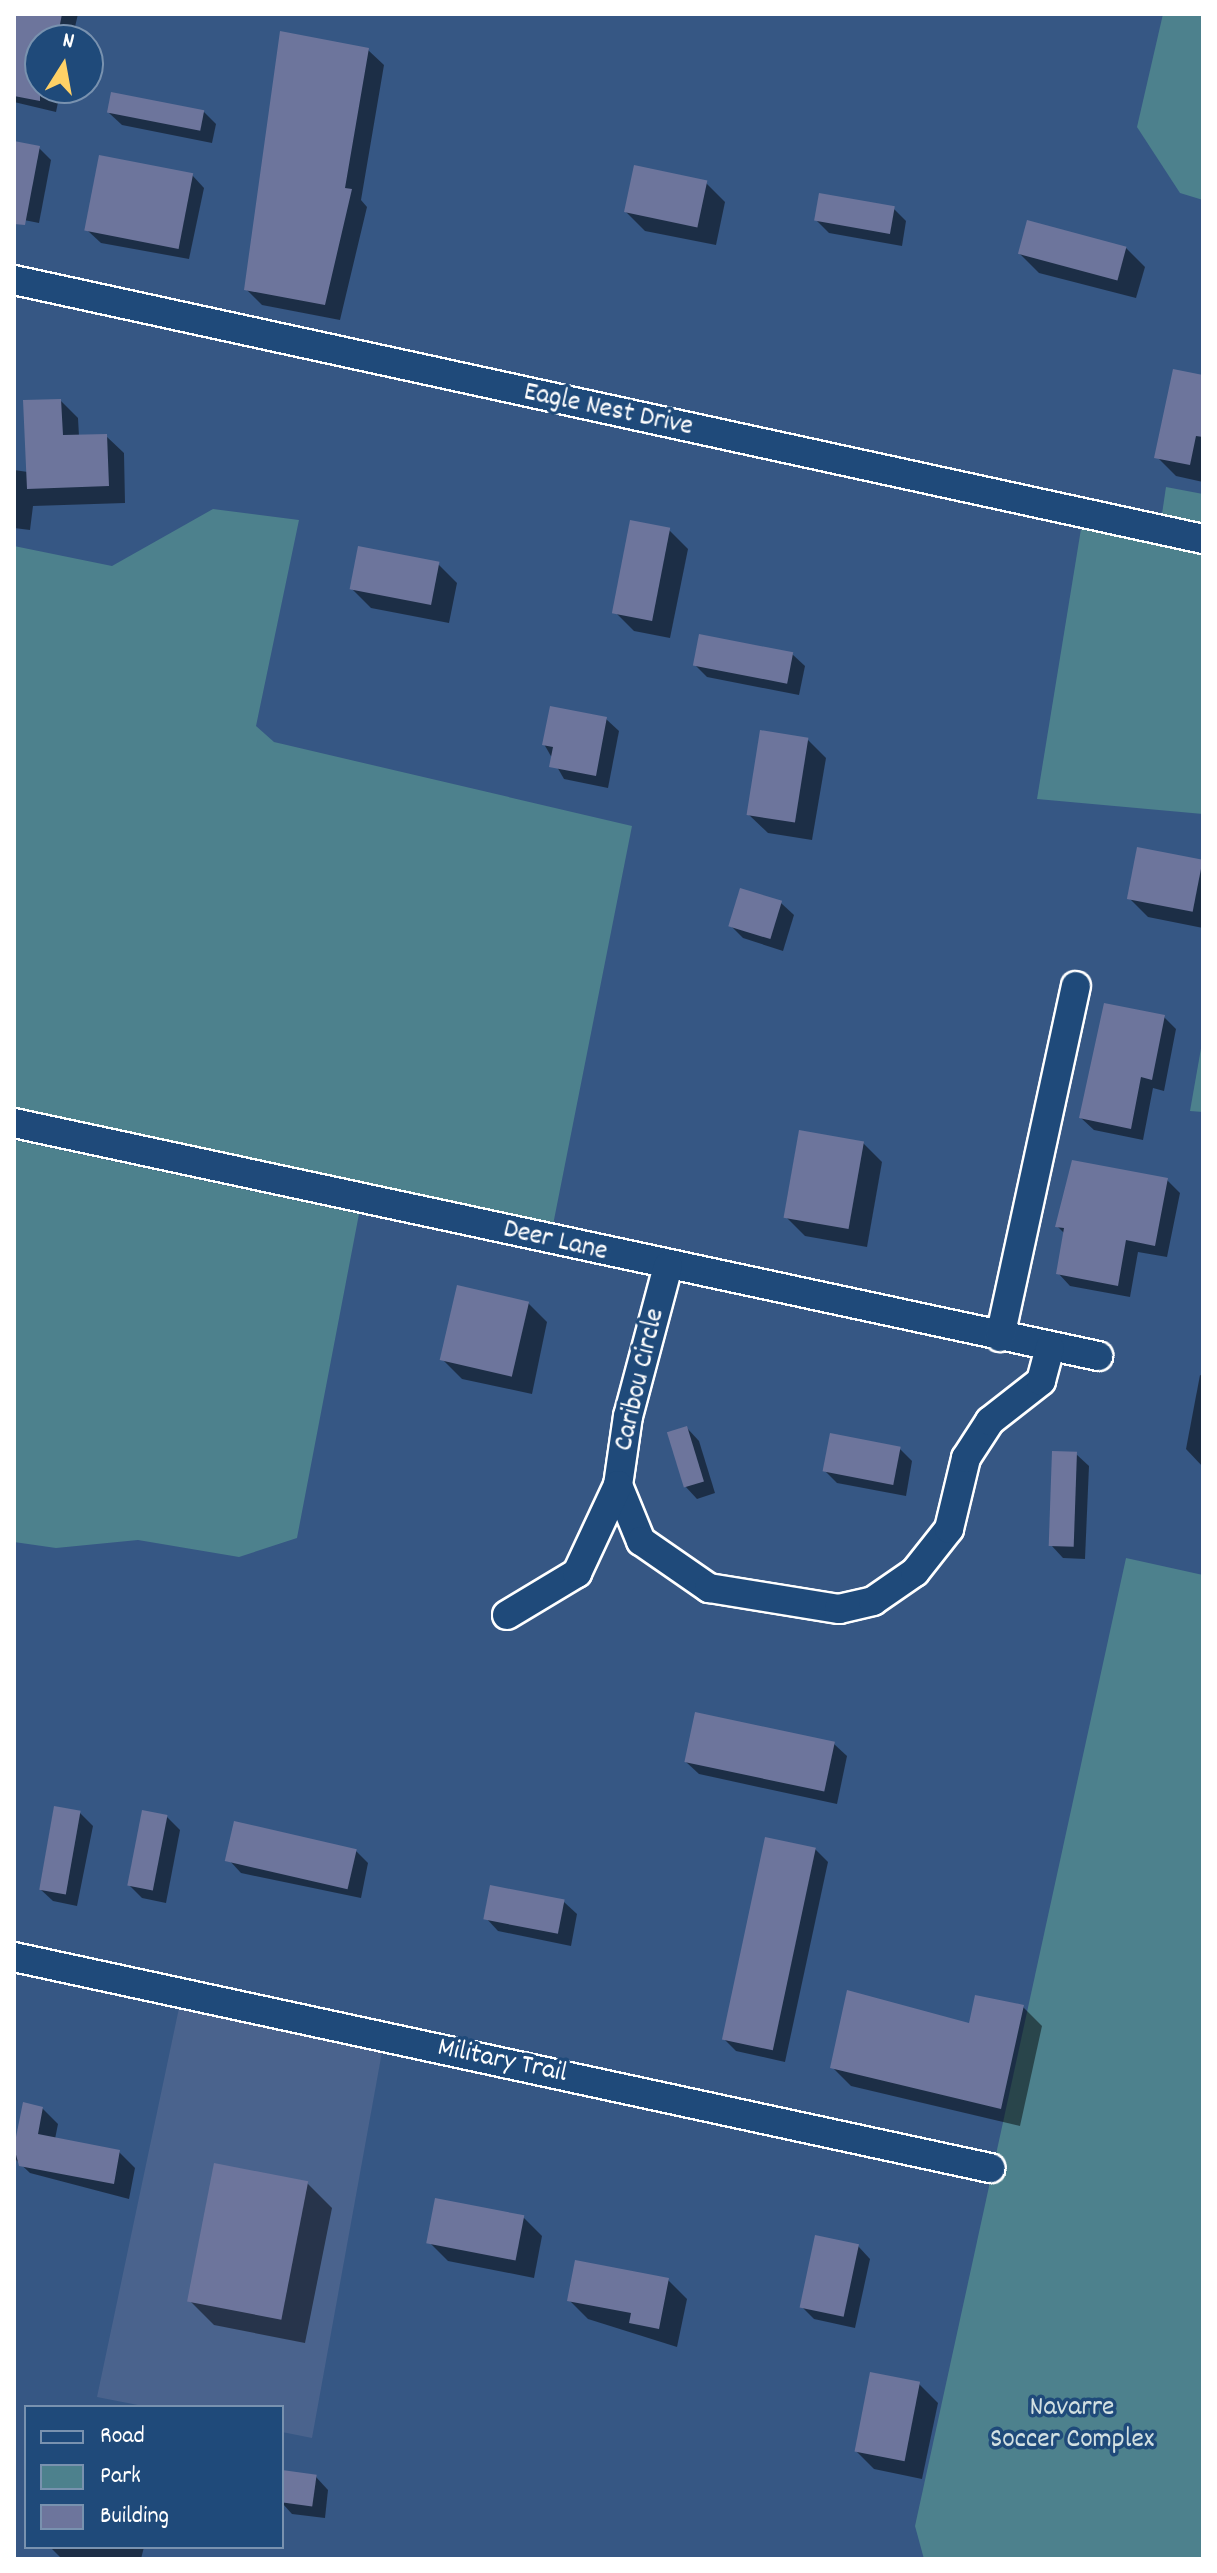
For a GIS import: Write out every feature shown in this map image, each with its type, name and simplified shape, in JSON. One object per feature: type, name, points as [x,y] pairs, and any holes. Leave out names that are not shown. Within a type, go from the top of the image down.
[{"type":"street","name":"Eagle Nest Drive","points":[[14,280],[1203,539]]},
{"type":"street","points":[[1000,1337],[1076,986]]},
{"type":"street","name":"Deer Lane","points":[[14,1123],[1098,1356]]},
{"type":"street","name":"Caribou Circle","points":[[668,1266],[628,1416],[618,1485],[641,1541],[709,1588],[839,1609],[873,1601],[915,1572],[949,1529],[966,1458],[990,1421],[1041,1381],[1050,1348]]},
{"type":"street","points":[[507,1615],[577,1573],[618,1485]]},
{"type":"street","name":"Military Trail","points":[[14,1957],[990,2168]]},
{"type":"shaded area","points":[[179,2008],[382,2052],[312,2438],[284,2432],[284,2405],[138,2405],[97,2397]]},
{"type":"green space","points":[[1163,14],[1203,14],[1203,200],[1180,193],[1137,127]]},
{"type":"green space","points":[[1166,487],[1203,494],[1203,523],[1162,514]]},
{"type":"green space","points":[[213,509],[299,520],[256,726],[274,742],[632,826],[553,1225],[14,1107],[14,546],[112,566]]},
{"type":"green space","points":[[1081,529],[1203,555],[1203,814],[1037,799]]},
{"type":"green space","points":[[1203,1037],[1203,1112],[1190,1111]]},
{"type":"green space","points":[[14,1140],[359,1214],[297,1538],[239,1557],[138,1540],[56,1548],[14,1542]]},
{"type":"green space","name":"Navarre Soccer Complex","points":[[1126,1558],[1203,1575],[1203,2559],[924,2559],[915,2526]]},
{"type":"building","points":[[14,14],[62,14],[60,24],[24,24],[24,98],[14,96]]},
{"type":"building","points":[[280,31],[369,48],[345,188],[352,189],[325,305],[244,290]]},
{"type":"building","points":[[111,92],[204,110],[200,131],[107,113]]},
{"type":"building","points":[[14,141],[40,146],[25,225],[14,224]]},
{"type":"building","points":[[99,155],[193,173],[179,249],[84,231]]},
{"type":"building","points":[[634,165],[707,181],[697,228],[624,212]]},
{"type":"building","points":[[819,193],[895,206],[890,234],[814,221]]},
{"type":"building","points":[[1027,220],[1126,247],[1117,280],[1018,254]]},
{"type":"building","points":[[1173,369],[1203,375],[1203,437],[1196,436],[1190,465],[1154,458]]},
{"type":"building","points":[[61,399],[63,435],[107,434],[109,486],[27,489],[23,400]]},
{"type":"building","points":[[630,520],[670,528],[652,621],[612,613]]},
{"type":"building","points":[[358,546],[439,562],[431,605],[350,589]]},
{"type":"building","points":[[699,634],[793,652],[787,684],[693,665]]},
{"type":"building","points":[[550,706],[607,717],[596,776],[549,767],[553,747],[542,745]]},
{"type":"building","points":[[760,730],[808,738],[795,823],[747,815]]},
{"type":"building","points":[[1137,847],[1203,860],[1193,912],[1127,899]]},
{"type":"building","points":[[740,888],[782,901],[770,939],[728,926]]},
{"type":"building","points":[[1104,1003],[1165,1015],[1152,1080],[1141,1077],[1131,1129],[1079,1118]]},
{"type":"building","points":[[799,1130],[864,1141],[849,1229],[784,1218]]},
{"type":"building","points":[[1072,1160],[1168,1178],[1155,1246],[1126,1240],[1118,1286],[1056,1274],[1064,1228],[1055,1227]]},
{"type":"building","points":[[457,1285],[529,1302],[512,1377],[440,1360]]},
{"type":"building","points":[[687,1426],[704,1481],[684,1488],[667,1432]]},
{"type":"building","points":[[830,1433],[901,1447],[893,1485],[823,1471]]},
{"type":"building","points":[[1052,1451],[1077,1452],[1074,1547],[1049,1546]]},
{"type":"building","points":[[695,1712],[835,1742],[824,1792],[684,1762]]},
{"type":"building","points":[[54,1806],[81,1811],[66,1894],[39,1890]]},
{"type":"building","points":[[142,1810],[168,1815],[153,1891],[127,1886]]},
{"type":"building","points":[[234,1821],[357,1849],[348,1889],[225,1861]]},
{"type":"building","points":[[765,1837],[816,1848],[773,2050],[722,2039]]},
{"type":"building","points":[[490,1885],[565,1900],[558,1934],[483,1919]]},
{"type":"building","points":[[847,1990],[969,2023],[975,1995],[1024,2005],[1001,2109],[830,2068]]},
{"type":"building","points":[[23,2102],[43,2107],[38,2134],[120,2150],[114,2184],[19,2166],[14,2147]]},
{"type":"building","points":[[214,2163],[308,2181],[281,2320],[187,2301]]},
{"type":"building","points":[[435,2198],[524,2215],[516,2261],[426,2243]]},
{"type":"building","points":[[815,2235],[859,2244],[844,2317],[800,2307]]},
{"type":"building","points":[[575,2260],[669,2278],[659,2329],[629,2323],[631,2313],[567,2301]]},
{"type":"building","points":[[870,2372],[920,2382],[905,2461],[855,2452]]},
{"type":"building","points":[[284,2470],[317,2475],[312,2507],[284,2503]]}]
